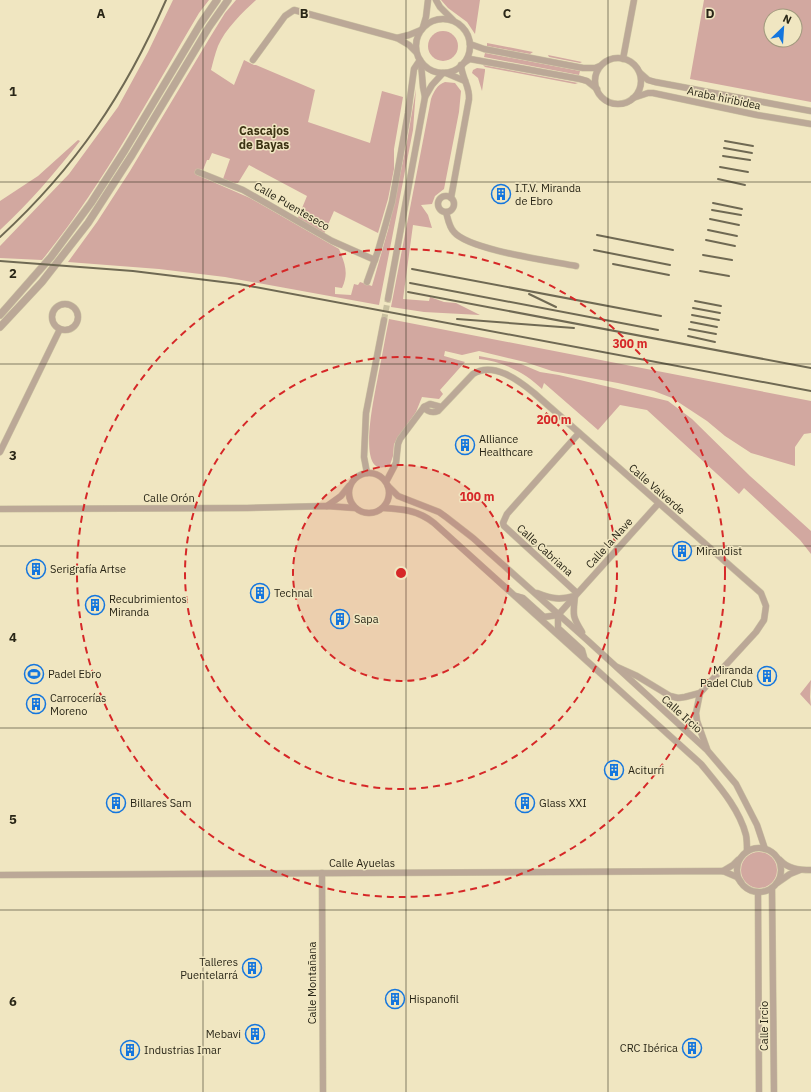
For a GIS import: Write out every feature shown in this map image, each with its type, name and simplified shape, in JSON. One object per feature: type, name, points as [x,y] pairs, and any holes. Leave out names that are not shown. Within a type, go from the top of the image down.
[{"type":"street","points":[[0,315],[51,257],[84,214],[121,157],[201,23],[217,0]]},
{"type":"street","points":[[0,327],[42,282],[88,223],[132,155],[209,27],[228,0]]},
{"type":"street","points":[[416,52],[417,37],[426,17],[428,0]]},
{"type":"street","points":[[436,0],[440,7],[465,30],[470,44],[470,50],[463,64],[469,100],[452,190],[448,198]]},
{"type":"street","points":[[623,59],[634,0]]},
{"type":"street","points":[[253,60],[285,16],[294,10],[397,38],[409,45],[416,52],[420,61],[425,97],[388,299]]},
{"type":"street","points":[[397,38],[409,35],[430,22],[438,19],[454,21]]},
{"type":"street","points":[[425,97],[435,81],[445,73],[454,70],[470,59],[587,81],[603,98],[608,102],[615,104],[622,103],[633,98],[640,87],[640,73],[636,66],[630,61],[623,59],[610,59],[595,68],[583,68],[484,49],[470,44]]},
{"type":"street","points":[[420,61],[435,72],[445,73],[465,81]]},
{"type":"street","points":[[367,282],[392,202],[408,113],[414,68],[420,61]]},
{"type":"street","points":[[596,89],[596,73],[600,66]]},
{"type":"street","name":"Araba hiribidea","points":[[640,73],[648,80],[655,82],[811,111]]},
{"type":"street","name":"Araba hiribidea","points":[[633,98],[648,93],[653,93],[757,115],[811,124]]},
{"type":"street","name":"Calle Puenteseco","points":[[198,172],[243,190],[332,241],[375,260]]},
{"type":"street","points":[[448,198],[440,199],[438,204],[439,209],[447,214],[450,226],[459,237],[500,251],[576,266]]},
{"type":"street","points":[[447,214],[454,205],[448,198]]},
{"type":"street","points":[[62,305],[71,306],[78,315],[77,323],[68,330],[60,329],[54,323],[53,314],[55,310],[62,305]]},
{"type":"street","points":[[367,473],[364,457],[366,413],[384,320]]},
{"type":"street","points":[[0,452],[60,329]]},
{"type":"street","name":"Calle Valverde","points":[[387,484],[396,463],[400,439],[424,407],[430,404],[441,407],[473,374],[483,369],[501,372],[523,384],[761,593],[766,606],[764,620],[756,632],[700,693]]},
{"type":"street","name":"Calle Cabriana","points":[[576,594],[504,526],[503,520],[579,433]]},
{"type":"street","points":[[327,506],[341,496],[350,484],[355,478],[360,474],[367,473],[378,475],[387,484],[389,494],[383,508],[376,512],[369,513],[362,512],[355,508],[350,501],[350,484]]},
{"type":"street","name":"Calle Ircio","points":[[387,484],[398,496],[439,512],[455,523],[534,592],[707,750],[736,784],[757,825],[765,849]]},
{"type":"street","name":"Calle la Nave","points":[[558,615],[658,504]]},
{"type":"street","name":"Calle Orón","points":[[0,509],[247,508],[327,506],[355,508]]},
{"type":"street","name":"Calle Ircio","points":[[383,508],[406,509],[427,517],[701,764],[723,792],[739,819],[746,835],[747,851]]},
{"type":"street","points":[[0,515],[10,509]]},
{"type":"street","points":[[534,592],[556,599],[566,598],[576,594]]},
{"type":"street","points":[[576,594],[573,614],[575,622],[586,639]]},
{"type":"street","points":[[515,596],[523,598],[544,617],[558,615]]},
{"type":"street","name":"Calle Ircio","points":[[558,615],[558,628],[582,650],[584,658]]},
{"type":"street","points":[[617,667],[637,676],[670,696],[678,698],[700,693],[696,713],[697,721],[707,750]]},
{"type":"street","points":[[723,870],[733,865],[747,851],[753,848],[765,849],[772,852],[784,865],[800,870],[811,870]]},
{"type":"street","points":[[774,886],[780,878],[781,871],[777,857]]},
{"type":"street","points":[[740,858],[737,868],[738,878],[741,882]]},
{"type":"street","points":[[723,870],[736,877],[751,891],[758,892],[765,891],[790,874],[800,870]]},
{"type":"street","name":"Calle Ayuelas","points":[[0,874],[723,870]]},
{"type":"street","name":"Calle Montañana","points":[[322,873],[323,1092]]},
{"type":"street","name":"Calle Ircio","points":[[774,886],[774,1092]]},
{"type":"street","name":"Calle Ircio","points":[[758,892],[759,1092]]},
{"type":"shaded area","points":[[173,0],[209,0],[199,13],[125,140],[86,201],[42,260],[0,258],[0,246],[69,174],[118,107],[148,52]]},
{"type":"shaded area","points":[[236,0],[256,0],[240,15],[225,33],[218,46],[211,70],[234,85],[244,60],[315,90],[308,122],[370,143],[382,91],[403,97],[394,149],[394,169],[388,199],[378,233],[334,211],[324,234],[298,218],[307,196],[249,165],[238,183],[223,179],[230,159],[212,153],[203,170],[198,169],[197,175],[250,198],[339,249],[346,273],[342,288],[335,287],[335,294],[351,295],[354,284],[358,285],[360,282],[372,286],[388,230],[406,147],[416,89],[413,130],[379,305],[225,277],[159,269],[68,262],[97,222],[130,171],[225,13]]},
{"type":"shaded area","points":[[441,0],[480,0],[475,34],[467,22],[448,8]]},
{"type":"shaded area","points":[[704,0],[811,0],[811,102],[690,79]]},
{"type":"shaded area","points":[[443,31],[454,35],[458,46],[454,57],[443,61],[432,57],[428,46],[432,35]]},
{"type":"shaded area","points":[[487,43],[533,52],[530,54],[487,46]]},
{"type":"shaded area","points":[[485,53],[580,71],[579,75],[484,57]]},
{"type":"shaded area","points":[[548,55],[582,62],[580,63],[549,57]]},
{"type":"shaded area","points":[[483,65],[578,83],[575,84],[485,67]]},
{"type":"shaded area","points":[[477,68],[485,69],[482,91],[478,78],[472,73],[473,70]]},
{"type":"shaded area","points":[[445,82],[455,83],[461,91],[459,112],[444,189],[435,196],[432,204],[421,205],[428,215],[432,228],[413,225],[403,299],[429,301],[430,297],[444,302],[456,303],[480,315],[424,312],[391,307],[431,99],[436,89]]},
{"type":"shaded area","points":[[78,140],[80,141],[51,176],[0,230],[0,201],[38,176]]},
{"type":"shaded area","points":[[389,319],[811,401],[811,433],[804,434],[795,447],[795,466],[751,453],[672,398],[654,391],[552,371],[525,362],[479,351],[462,355],[445,351],[444,356],[465,362],[440,390],[443,394],[439,399],[422,397],[416,412],[394,444],[393,456],[390,465],[379,467],[372,461],[369,449],[369,433]]},
{"type":"shaded area","points":[[479,356],[521,364],[540,372],[559,375],[668,401],[692,419],[750,476],[811,531],[811,554],[800,540],[744,488],[739,494],[647,410],[620,405],[598,430],[544,383],[542,389],[521,373],[496,362],[479,359]]},
{"type":"shaded area","points":[[811,680],[810,697],[811,706],[800,694]]},
{"type":"shaded area","points":[[759,852],[769,855],[774,860],[777,870],[774,880],[769,885],[759,888],[749,885],[744,880],[741,870],[744,860],[749,855]]},
{"type":"tunnel","points":[[384,320],[388,299]]},
{"type":"railway","points":[[0,237],[52,184],[96,128],[133,67],[166,0]]},
{"type":"railway","points":[[725,141],[753,146]]},
{"type":"railway","points":[[724,148],[752,153]]},
{"type":"railway","points":[[723,156],[750,160]]},
{"type":"railway","points":[[720,167],[748,172]]},
{"type":"railway","points":[[718,179],[745,185]]},
{"type":"railway","points":[[713,203],[742,209]]},
{"type":"railway","points":[[712,210],[741,215]]},
{"type":"railway","points":[[710,219],[739,225]]},
{"type":"railway","points":[[708,230],[737,236]]},
{"type":"railway","points":[[597,235],[673,250]]},
{"type":"railway","points":[[706,240],[735,246]]},
{"type":"railway","points":[[594,250],[670,265]]},
{"type":"railway","points":[[703,255],[732,260]]},
{"type":"railway","points":[[0,261],[133,271],[239,284],[811,391]]},
{"type":"railway","points":[[613,264],[669,275]]},
{"type":"railway","points":[[412,269],[661,316]]},
{"type":"railway","points":[[700,271],[729,276]]},
{"type":"railway","points":[[410,283],[658,330]]},
{"type":"railway","points":[[408,292],[811,368]]},
{"type":"railway","points":[[529,294],[556,307]]},
{"type":"railway","points":[[695,301],[721,306]]},
{"type":"railway","points":[[693,308],[720,313]]},
{"type":"railway","points":[[692,315],[719,320]]},
{"type":"railway","points":[[457,319],[574,328]]},
{"type":"railway","points":[[691,322],[717,327]]},
{"type":"railway","points":[[689,329],[716,334]]},
{"type":"railway","points":[[688,336],[715,342]]},
{"type":"place","name":"I.T.V. Miranda de Ebro","points":[[501,194]]},
{"type":"place","name":"Alliance Healthcare","points":[[465,445]]},
{"type":"place","name":"Mirandist","points":[[682,551]]},
{"type":"place","name":"Serigrafía Artse","points":[[36,569]]},
{"type":"place","name":"Technal","points":[[260,593]]},
{"type":"place","name":"Recubrimientos Miranda","points":[[95,605]]},
{"type":"place","name":"Sapa","points":[[340,619]]},
{"type":"place","name":"Padel Ebro","points":[[34,674]]},
{"type":"place","name":"Miranda Padel Club","points":[[767,676]]},
{"type":"place","name":"Carrocerías Moreno","points":[[36,704]]},
{"type":"place","name":"Aciturri","points":[[614,770]]},
{"type":"place","name":"Billares Sam","points":[[116,803]]},
{"type":"place","name":"Glass XXI","points":[[525,803]]},
{"type":"place","name":"Talleres Puentelarrá","points":[[252,968]]},
{"type":"place","name":"Hispanofil","points":[[395,999]]},
{"type":"place","name":"Mebavi","points":[[255,1034]]},
{"type":"place","name":"CRC Ibérica","points":[[692,1048]]},
{"type":"place","name":"Industrias Imar","points":[[130,1050]]},
{"type":"district","name":"Cascajos de Bayas","points":[[264,137]]}]
